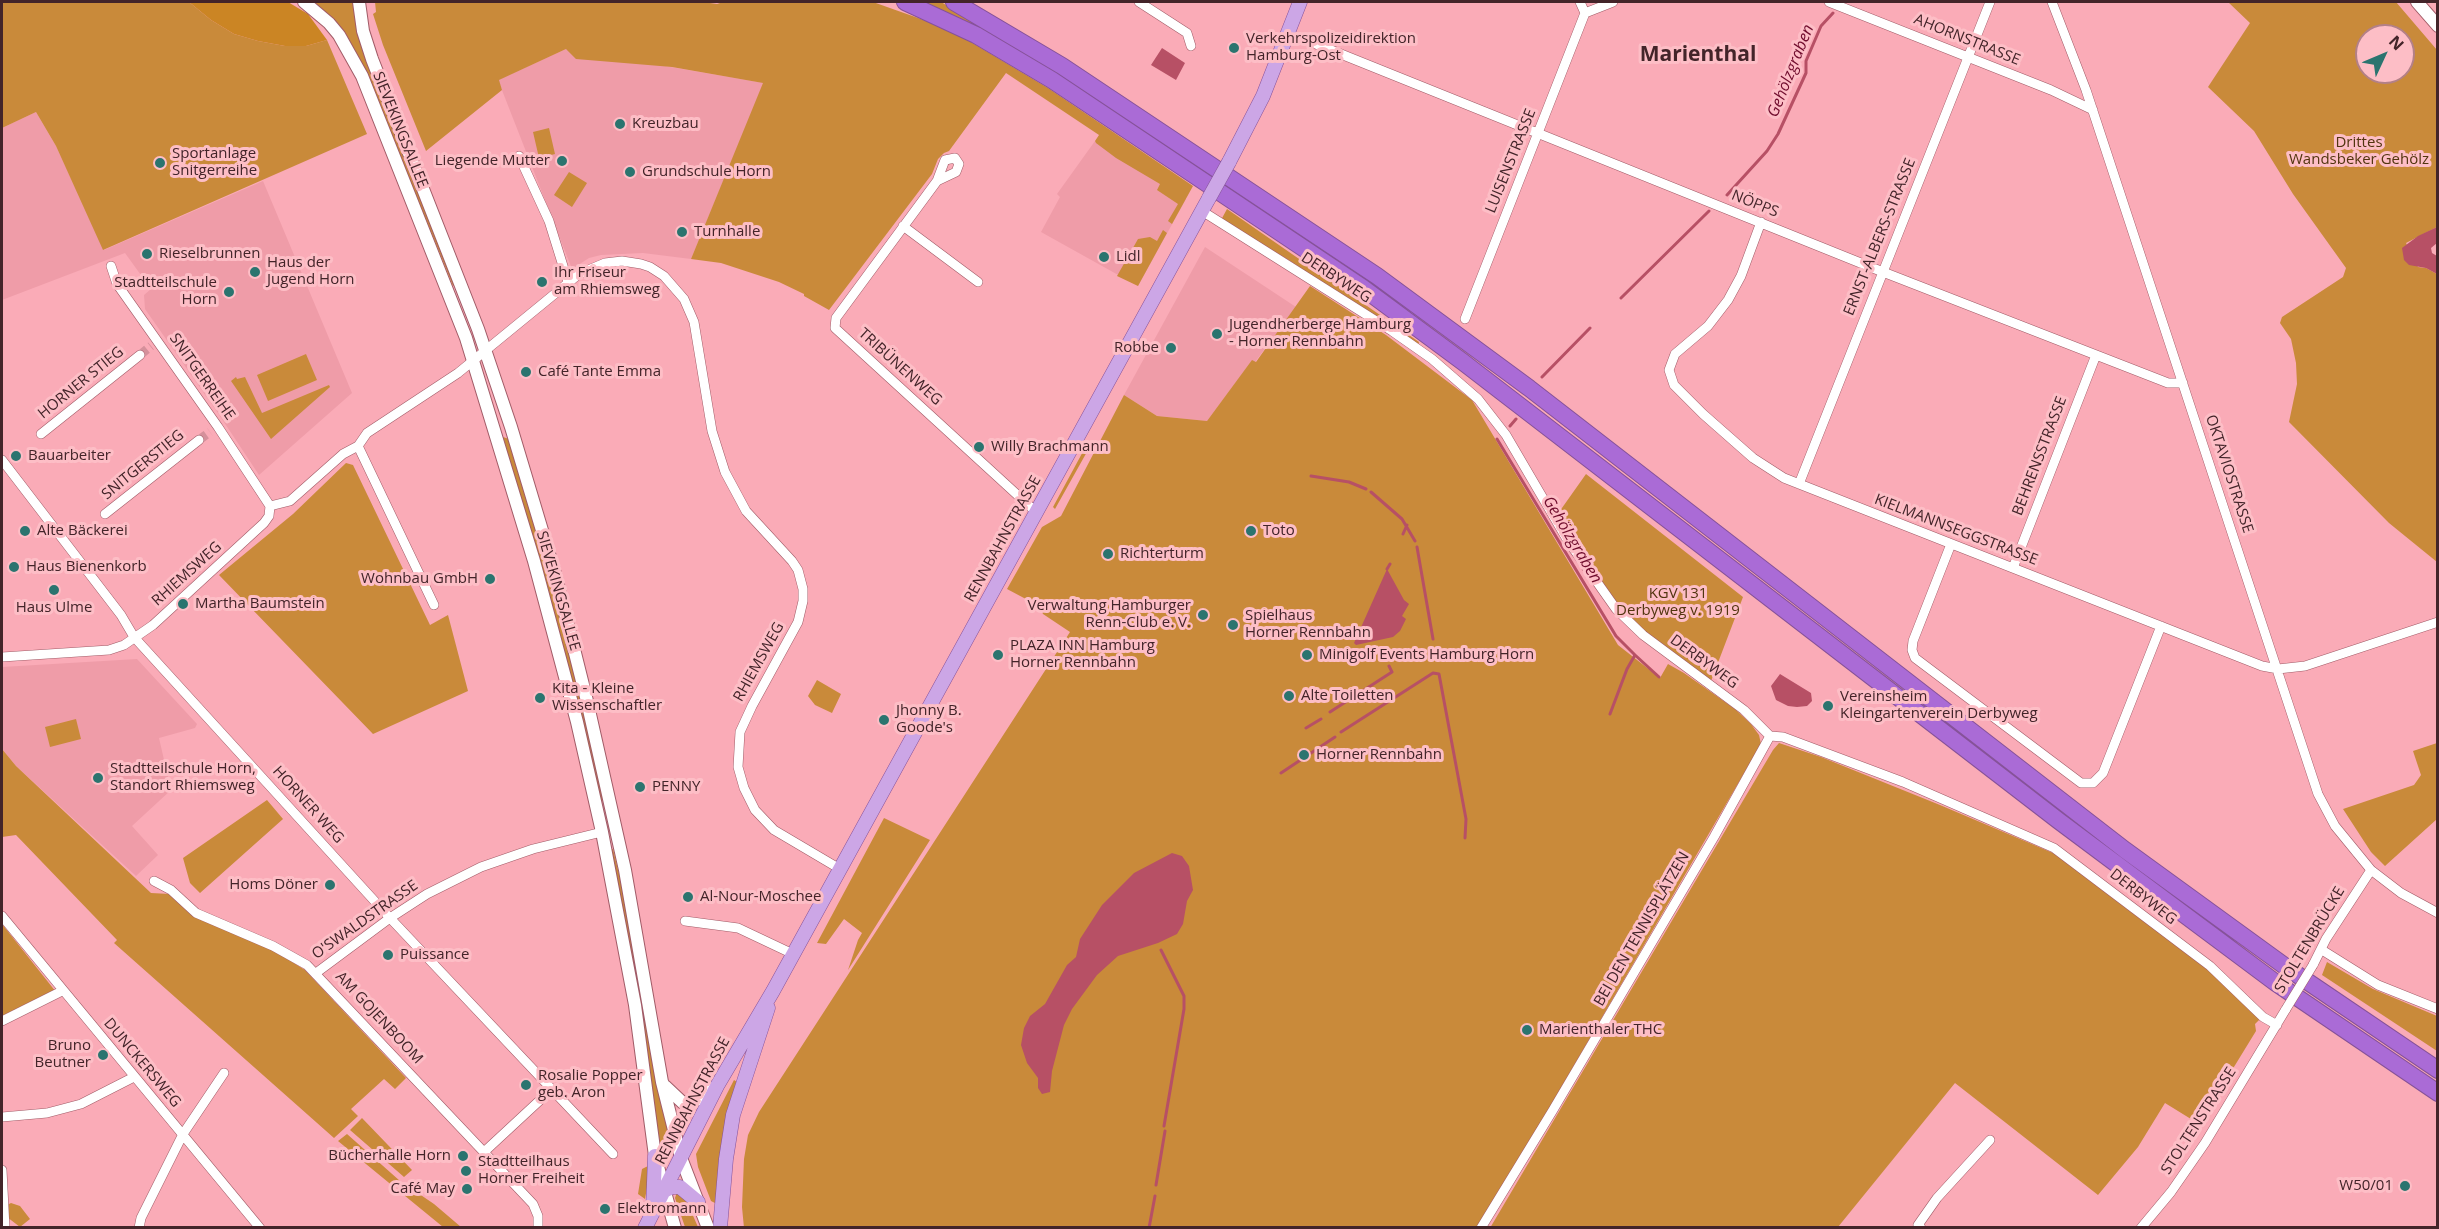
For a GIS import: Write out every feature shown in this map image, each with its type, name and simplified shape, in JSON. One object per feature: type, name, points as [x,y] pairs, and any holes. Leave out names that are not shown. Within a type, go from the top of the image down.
[{"type":"highway","points":[[905,2],[976,35],[1052,80],[1363,288],[1463,362],[2059,821],[2276,983],[2438,1094]]},
{"type":"highway","points":[[954,2],[1062,66],[1386,283],[1538,394],[2126,850],[2248,940],[2438,1070]]},
{"type":"main road","name":"SIEVEKINGSALLEE","points":[[304,2],[329,22],[362,76],[423,226],[473,360],[553,627],[578,722],[602,832],[634,1005],[655,1156],[675,1227]]},
{"type":"main road","name":"SIEVEKINGSALLEE","points":[[359,2],[363,31],[372,59],[485,350],[511,427],[556,577],[616,829],[644,968],[662,1083],[681,1158],[708,1227]]},
{"type":"main road","name":"RENNBAHNSTRASSE","points":[[645,1227],[717,1086],[793,954],[1229,162],[1263,96],[1300,2]]},
{"type":"main road","points":[[2417,2],[2438,26]]},
{"type":"main road","points":[[602,832],[616,829]]},
{"type":"main road","name":"RENNBAHNSTRASSE","points":[[721,1221],[726,1159],[733,1115],[764,1025],[772,991]]},
{"type":"main road","points":[[662,1083],[682,1103],[699,1099],[717,1086]]},
{"type":"main road","points":[[653,1211],[655,1156]]},
{"type":"main road","points":[[664,1191],[672,1187],[680,1187],[698,1202]]},
{"type":"street","points":[[1139,2],[1187,33],[1191,46]]},
{"type":"street","points":[[1580,2],[1585,13],[1613,2]]},
{"type":"street","name":"AHORNSTRASSE","points":[[1829,2],[2051,90],[2093,110]]},
{"type":"street","name":"ERNST-ALBERS-STRASSE","points":[[1799,484],[1989,2]]},
{"type":"street","name":"OKTAVIOSTRASSE","points":[[2052,2],[2093,110],[2312,776],[2327,812],[2346,843],[2371,870],[2401,893],[2438,913]]},
{"type":"street","name":"LUISENSTRASSE","points":[[1465,319],[1585,13]]},
{"type":"street","name":"NÖPPS","points":[[1316,44],[1883,272],[2168,383],[2183,383]]},
{"type":"street","points":[[519,156],[549,221],[568,282]]},
{"type":"street","name":"TRIBÜNENWEG","points":[[937,181],[836,318],[835,328],[1036,512]]},
{"type":"street","name":"DERBYWEG","points":[[1202,211],[1400,336],[1432,358],[1478,399],[1506,435],[1568,541],[1611,603],[1642,635],[1744,710],[1770,736],[1783,736],[1903,782],[2054,848],[2210,966],[2263,1017],[2277,1025]]},
{"type":"street","name":"KIELMANNSEGGSTRASSE","points":[[1761,222],[1735,289],[1708,326],[1675,354],[1670,370],[1671,378],[1679,391],[1753,458],[1784,478],[2262,666],[2278,669],[2305,666],[2438,622]]},
{"type":"street","points":[[903,226],[978,282]]},
{"type":"street","name":"RHIEMSWEG","points":[[2,657],[109,650],[124,645],[153,625],[264,523],[269,516],[270,506],[290,501],[343,454],[358,446],[367,433],[458,373],[568,282],[588,268],[605,262],[622,261],[640,264],[651,267],[664,276],[684,299],[694,322],[712,430],[725,472],[746,511],[792,561],[803,589],[798,622],[740,732],[738,767],[744,788],[755,810],[774,830],[840,869]]},
{"type":"street","name":"SNITGERREIHE","points":[[111,266],[117,284],[155,344],[270,506]]},
{"type":"street","name":"HORNER STIEG","points":[[40,434],[140,355]]},
{"type":"street","name":"BEHRENSSTRASSE","points":[[2013,568],[2096,355]]},
{"type":"street","name":"SNITGERSTIEG","points":[[105,514],[199,440]]},
{"type":"street","points":[[358,446],[434,605]]},
{"type":"street","name":"HORNER WEG","points":[[2,460],[101,589],[134,637],[390,918],[613,1154]]},
{"type":"street","points":[[1951,544],[1913,641],[1912,650],[1915,658],[2081,783],[2093,783],[2103,773],[2161,626]]},
{"type":"street","name":"BEI DEN TENNISPLÄTZEN","points":[[1481,1227],[1564,1092],[1714,837],[1770,736]]},
{"type":"street","name":"O'SWALDSTRASSE","points":[[316,973],[390,918],[427,894],[481,867],[533,849],[602,832]]},
{"type":"street","name":"STOLTENBRÜCKE","points":[[2277,1025],[2322,950],[2326,939],[2371,870]]},
{"type":"street","name":"AM GOJENBOOM","points":[[154,880],[171,890],[196,913],[273,946],[296,958],[316,973],[532,1204],[538,1216],[538,1227]]},
{"type":"street","name":"DUNCKERSWEG","points":[[2,916],[260,1227]]},
{"type":"street","points":[[685,921],[738,928],[793,954]]},
{"type":"street","points":[[2322,950],[2378,985],[2438,1009]]},
{"type":"street","points":[[2,1021],[62,991]]},
{"type":"street","name":"STOLTENSTRASSE","points":[[2140,1227],[2171,1192],[2205,1143],[2277,1025]]},
{"type":"street","points":[[139,1227],[141,1218],[183,1134],[224,1073]]},
{"type":"street","points":[[2,1117],[47,1113],[81,1104],[134,1077]]},
{"type":"street","points":[[484,1152],[552,1089]]},
{"type":"street","points":[[1921,1227],[1918,1224],[1937,1198],[1990,1140]]},
{"type":"street","points":[[2,1170],[4,1227]]},
{"type":"shaded area","points":[[189,2],[288,2],[308,14],[327,40],[306,46],[285,46],[258,41],[234,34],[211,20]]},
{"type":"shaded area","points":[[1162,48],[1185,63],[1176,80],[1151,65]]},
{"type":"shaded area","name":"Grundschule Horn","points":[[566,49],[764,83],[691,259],[643,253],[601,255],[589,258],[572,269],[498,80]]},
{"type":"shaded area","name":"Stadtteilschule Horn","points":[[36,112],[56,146],[104,250],[263,181],[352,393],[259,475],[145,309],[144,295],[151,289],[125,253],[2,300],[2,128]]},
{"type":"shaded area","points":[[1095,141],[1186,199],[1138,286],[1041,232],[1060,197],[1057,194]]},
{"type":"shaded area","points":[[2437,227],[2437,243],[2431,248],[2432,253],[2437,256],[2437,274],[2426,268],[2409,265],[2404,260],[2402,248],[2418,236]]},
{"type":"shaded area","name":"Jugendherberge Hamburg - Horner Rennbahn","points":[[1205,247],[1296,307],[1207,421],[1157,416],[1124,395]]},
{"type":"shaded area","points":[[1387,569],[1404,600],[1409,604],[1402,616],[1406,619],[1400,631],[1393,637],[1356,645],[1354,643]]},
{"type":"shaded area","name":"Stadtteilschule Horn, Standort Rhiemsweg","points":[[137,659],[197,724],[195,728],[159,738],[171,790],[132,826],[158,855],[136,876],[16,766],[2,749],[2,667]]},
{"type":"shaded area","points":[[1780,674],[1811,693],[1812,701],[1807,706],[1788,706],[1776,700],[1771,686]]},
{"type":"shaded area","points":[[1172,853],[1182,856],[1189,866],[1193,890],[1187,901],[1183,924],[1177,934],[1118,956],[1097,975],[1072,1009],[1064,1025],[1052,1071],[1050,1092],[1042,1094],[1038,1088],[1038,1078],[1027,1063],[1021,1045],[1024,1028],[1030,1016],[1045,1004],[1067,965],[1076,957],[1080,939],[1102,905],[1134,873]]},
{"type":"green space","points":[[2,2],[189,2],[211,20],[234,34],[258,41],[285,46],[306,46],[327,40],[367,134],[103,250],[56,146],[36,112],[2,128]]},
{"type":"green space","points":[[313,2],[354,2],[457,283],[453,286],[384,116],[324,12]]},
{"type":"green space","points":[[375,2],[703,2],[717,4],[723,2],[873,2],[949,29],[1048,88],[1193,186],[1172,224],[1168,221],[1178,204],[1157,190],[1160,184],[1116,158],[1096,143],[1099,135],[1006,73],[949,151],[938,159],[932,174],[829,310],[779,282],[721,263],[691,259],[763,83],[672,67],[576,59],[566,49],[499,80],[502,90],[426,151],[383,45],[373,14],[376,12]]},
{"type":"green space","points":[[923,2],[941,2],[1087,88],[1167,143],[1164,147],[981,30]]},
{"type":"green space","name":"Drittes Wandsbeker Gehölz","points":[[2228,2],[2396,2],[2415,24],[2355,24],[2355,84],[2415,84],[2415,24],[2437,50],[2437,227],[2406,243],[2418,267],[2426,268],[2437,274],[2437,562],[2389,523],[2289,422],[2297,384],[2296,363],[2291,339],[2280,323],[2282,317],[2343,277],[2346,268],[2293,194],[2254,131],[2208,87],[2250,23]]},
{"type":"green space","points":[[549,128],[555,154],[539,158],[533,132]]},
{"type":"green space","points":[[569,172],[587,183],[572,207],[554,195]]},
{"type":"green space","points":[[1227,209],[1419,342],[1418,346],[1287,259],[1221,220]]},
{"type":"green space","points":[[1163,230],[1167,233],[1138,286],[1117,276],[1138,239],[1150,237],[1157,241]]},
{"type":"green space","name":"Horner Rennbahn","points":[[1310,286],[1386,335],[1472,400],[1618,645],[1660,678],[1668,664],[1684,673],[1735,709],[1751,724],[1759,735],[1761,744],[1480,1227],[744,1228],[742,1207],[744,1159],[748,1135],[759,1112],[1070,632],[1043,614],[1039,606],[1007,589],[1042,527],[1061,516],[1124,395],[1157,416],[1207,421],[1252,360],[1256,362]]},
{"type":"green space","points":[[306,354],[317,380],[268,401],[257,375]]},
{"type":"green space","points":[[236,377],[237,379],[245,377],[262,413],[329,385],[330,387],[271,439],[231,381]]},
{"type":"green space","points":[[503,437],[509,439],[549,572],[605,800],[599,801],[571,677]]},
{"type":"green space","points":[[1086,446],[1088,450],[1055,509],[1053,507]]},
{"type":"green space","points":[[346,463],[353,465],[430,625],[448,615],[468,691],[373,734],[219,575],[293,514]]},
{"type":"green space","name":"KGV 131 Derbyweg v. 1919","points":[[1586,474],[1743,597],[1711,681],[1645,633],[1613,601],[1557,515]]},
{"type":"green space","points":[[817,680],[841,694],[832,713],[815,705],[808,696]]},
{"type":"green space","points":[[76,719],[81,739],[50,747],[45,727]]},
{"type":"green space","points":[[1779,743],[1821,757],[2060,856],[2209,969],[2260,1019],[2255,1024],[2256,1031],[2199,1124],[2165,1103],[2138,1147],[2098,1195],[1955,1083],[1838,1227],[1490,1228]]},
{"type":"green space","points":[[2437,743],[2437,819],[2385,866],[2371,852],[2343,809],[2414,785],[2421,775],[2413,751]]},
{"type":"green space","points":[[2,749],[16,766],[151,893],[170,894],[193,915],[280,954],[305,970],[406,1078],[395,1089],[384,1079],[351,1109],[358,1116],[334,1138],[114,943],[117,940],[16,835],[2,837]]},
{"type":"green space","points":[[267,800],[283,819],[200,893],[190,883],[183,858]]},
{"type":"green space","points":[[884,818],[930,840],[848,970],[862,933],[844,919],[826,944],[817,943]]},
{"type":"green space","points":[[613,849],[624,885],[661,1105],[669,1135],[660,1143],[635,985],[610,850]]},
{"type":"green space","points":[[2,924],[56,992],[3,1019],[2,1010]]},
{"type":"green space","points":[[2327,962],[2373,989],[2437,1016],[2437,1051],[2322,975]]},
{"type":"green space","points":[[734,1080],[737,1082],[717,1204],[711,1201],[698,1167],[696,1154]]},
{"type":"green space","points":[[362,1118],[412,1170],[404,1177],[350,1130]]},
{"type":"green space","points":[[347,1134],[400,1181],[394,1187],[338,1141]]},
{"type":"green space","points":[[648,1166],[645,1199],[638,1194],[642,1169]]},
{"type":"green space","points":[[406,1185],[434,1204],[461,1227],[443,1227],[399,1191]]},
{"type":"green space","points":[[677,1192],[683,1193],[698,1227],[685,1227],[675,1198]]},
{"type":"green space","points":[[11,1203],[20,1206],[30,1219],[20,1227],[7,1217],[7,1205]]},
{"type":"waterway","name":"Gehölzgraben","points":[[1727,195],[1767,151],[1778,134],[1806,73],[1806,61],[1821,26],[1833,13]]},
{"type":"waterway","name":"Gehölzgraben","points":[[1621,298],[1709,211]]},
{"type":"waterway","name":"Gehölzgraben","points":[[1542,377],[1590,328]]},
{"type":"waterway","name":"Gehölzgraben","points":[[1510,426],[1516,419]]},
{"type":"waterway","name":"Gehölzgraben","points":[[1497,439],[1616,636],[1635,655],[1627,669],[1610,714]]},
{"type":"waterway","points":[[1311,476],[1349,482],[1366,489]]},
{"type":"waterway","points":[[1371,492],[1402,519],[1415,541]]},
{"type":"waterway","points":[[1403,534],[1407,525]]},
{"type":"waterway","points":[[1417,547],[1433,639]]},
{"type":"waterway","points":[[1387,569],[1390,564]]},
{"type":"waterway","points":[[1635,655],[1659,677]]},
{"type":"waterway","points":[[1330,712],[1392,672],[1389,666]]},
{"type":"waterway","points":[[1341,732],[1433,673],[1439,674],[1466,819],[1465,838]]},
{"type":"waterway","points":[[1306,728],[1321,719]]},
{"type":"waterway","points":[[1281,773],[1335,737]]},
{"type":"waterway","points":[[1161,950],[1184,996],[1184,1009],[1164,1126]]},
{"type":"waterway","points":[[1156,1185],[1165,1131]]},
{"type":"waterway","points":[[1149,1228],[1155,1196]]},
{"type":"tunnel","points":[[140,355],[151,346]]},
{"type":"tunnel","points":[[199,440],[210,432]]},
{"type":"place","name":"Verkehrspolizeidirektion Hamburg-Ost","points":[[1234,48]]},
{"type":"place","name":"Kreuzbau","points":[[620,124]]},
{"type":"place","name":"Liegende Mutter","points":[[562,161]]},
{"type":"place","name":"Sportanlage Snitgerreihe","points":[[160,163]]},
{"type":"place","name":"Grundschule Horn","points":[[630,172]]},
{"type":"place","name":"Turnhalle","points":[[682,232]]},
{"type":"place","name":"Rieselbrunnen","points":[[147,254]]},
{"type":"place","name":"Lidl","points":[[1104,257]]},
{"type":"place","name":"Haus der Jugend Horn","points":[[255,272]]},
{"type":"place","name":"Ihr Friseur am Rhiemsweg","points":[[542,282]]},
{"type":"place","name":"Stadtteilschule Horn","points":[[229,292]]},
{"type":"place","name":"Jugendherberge Hamburg - Horner Rennbahn","points":[[1217,334]]},
{"type":"place","name":"Robbe","points":[[1171,348]]},
{"type":"place","name":"Café Tante Emma","points":[[526,372]]},
{"type":"place","name":"Willy Brachmann","points":[[979,447]]},
{"type":"place","name":"Bauarbeiter","points":[[16,456]]},
{"type":"place","name":"Alte Bäckerei","points":[[25,531]]},
{"type":"place","name":"Toto","points":[[1251,531]]},
{"type":"place","name":"Richterturm","points":[[1108,554]]},
{"type":"place","name":"Haus Bienenkorb","points":[[14,567]]},
{"type":"place","name":"Wohnbau GmbH","points":[[490,579]]},
{"type":"place","name":"Haus Ulme","points":[[54,590]]},
{"type":"place","name":"Martha Baumstein","points":[[183,604]]},
{"type":"place","name":"Verwaltung Hamburger Renn-Club e. V.","points":[[1203,615]]},
{"type":"place","name":"Spielhaus Horner Rennbahn","points":[[1233,625]]},
{"type":"place","name":"PLAZA INN Hamburg Horner Rennbahn","points":[[998,655]]},
{"type":"place","name":"Minigolf Events Hamburg Horn","points":[[1307,655]]},
{"type":"place","name":"Alte Toiletten","points":[[1289,696]]},
{"type":"place","name":"Kita - Kleine Wissenschaftler","points":[[540,698]]},
{"type":"place","name":"Vereinsheim Kleingartenverein Derbyweg","points":[[1828,706]]},
{"type":"place","name":"Jhonny B. Goode's","points":[[884,720]]},
{"type":"place","name":"Horner Rennbahn","points":[[1304,755]]},
{"type":"place","name":"Stadtteilschule Horn, Standort Rhiemsweg","points":[[98,778]]},
{"type":"place","name":"PENNY","points":[[640,787]]},
{"type":"place","name":"Homs Döner","points":[[330,885]]},
{"type":"place","name":"Al-Nour-Moschee","points":[[688,897]]},
{"type":"place","name":"Puissance","points":[[388,955]]},
{"type":"place","name":"Marienthaler THC","points":[[1527,1030]]},
{"type":"place","name":"Bruno Beutner","points":[[103,1055]]},
{"type":"place","name":"Rosalie Popper geb. Aron","points":[[526,1085]]},
{"type":"place","name":"Bücherhalle Horn","points":[[463,1156]]},
{"type":"place","name":"Stadtteilhaus Horner Freiheit","points":[[466,1171]]},
{"type":"place","name":"W50/01","points":[[2405,1186]]},
{"type":"place","name":"Café May","points":[[467,1189]]},
{"type":"place","name":"Elektromann","points":[[605,1209]]},
{"type":"district","name":"Marienthal","points":[[1698,55]]}]
